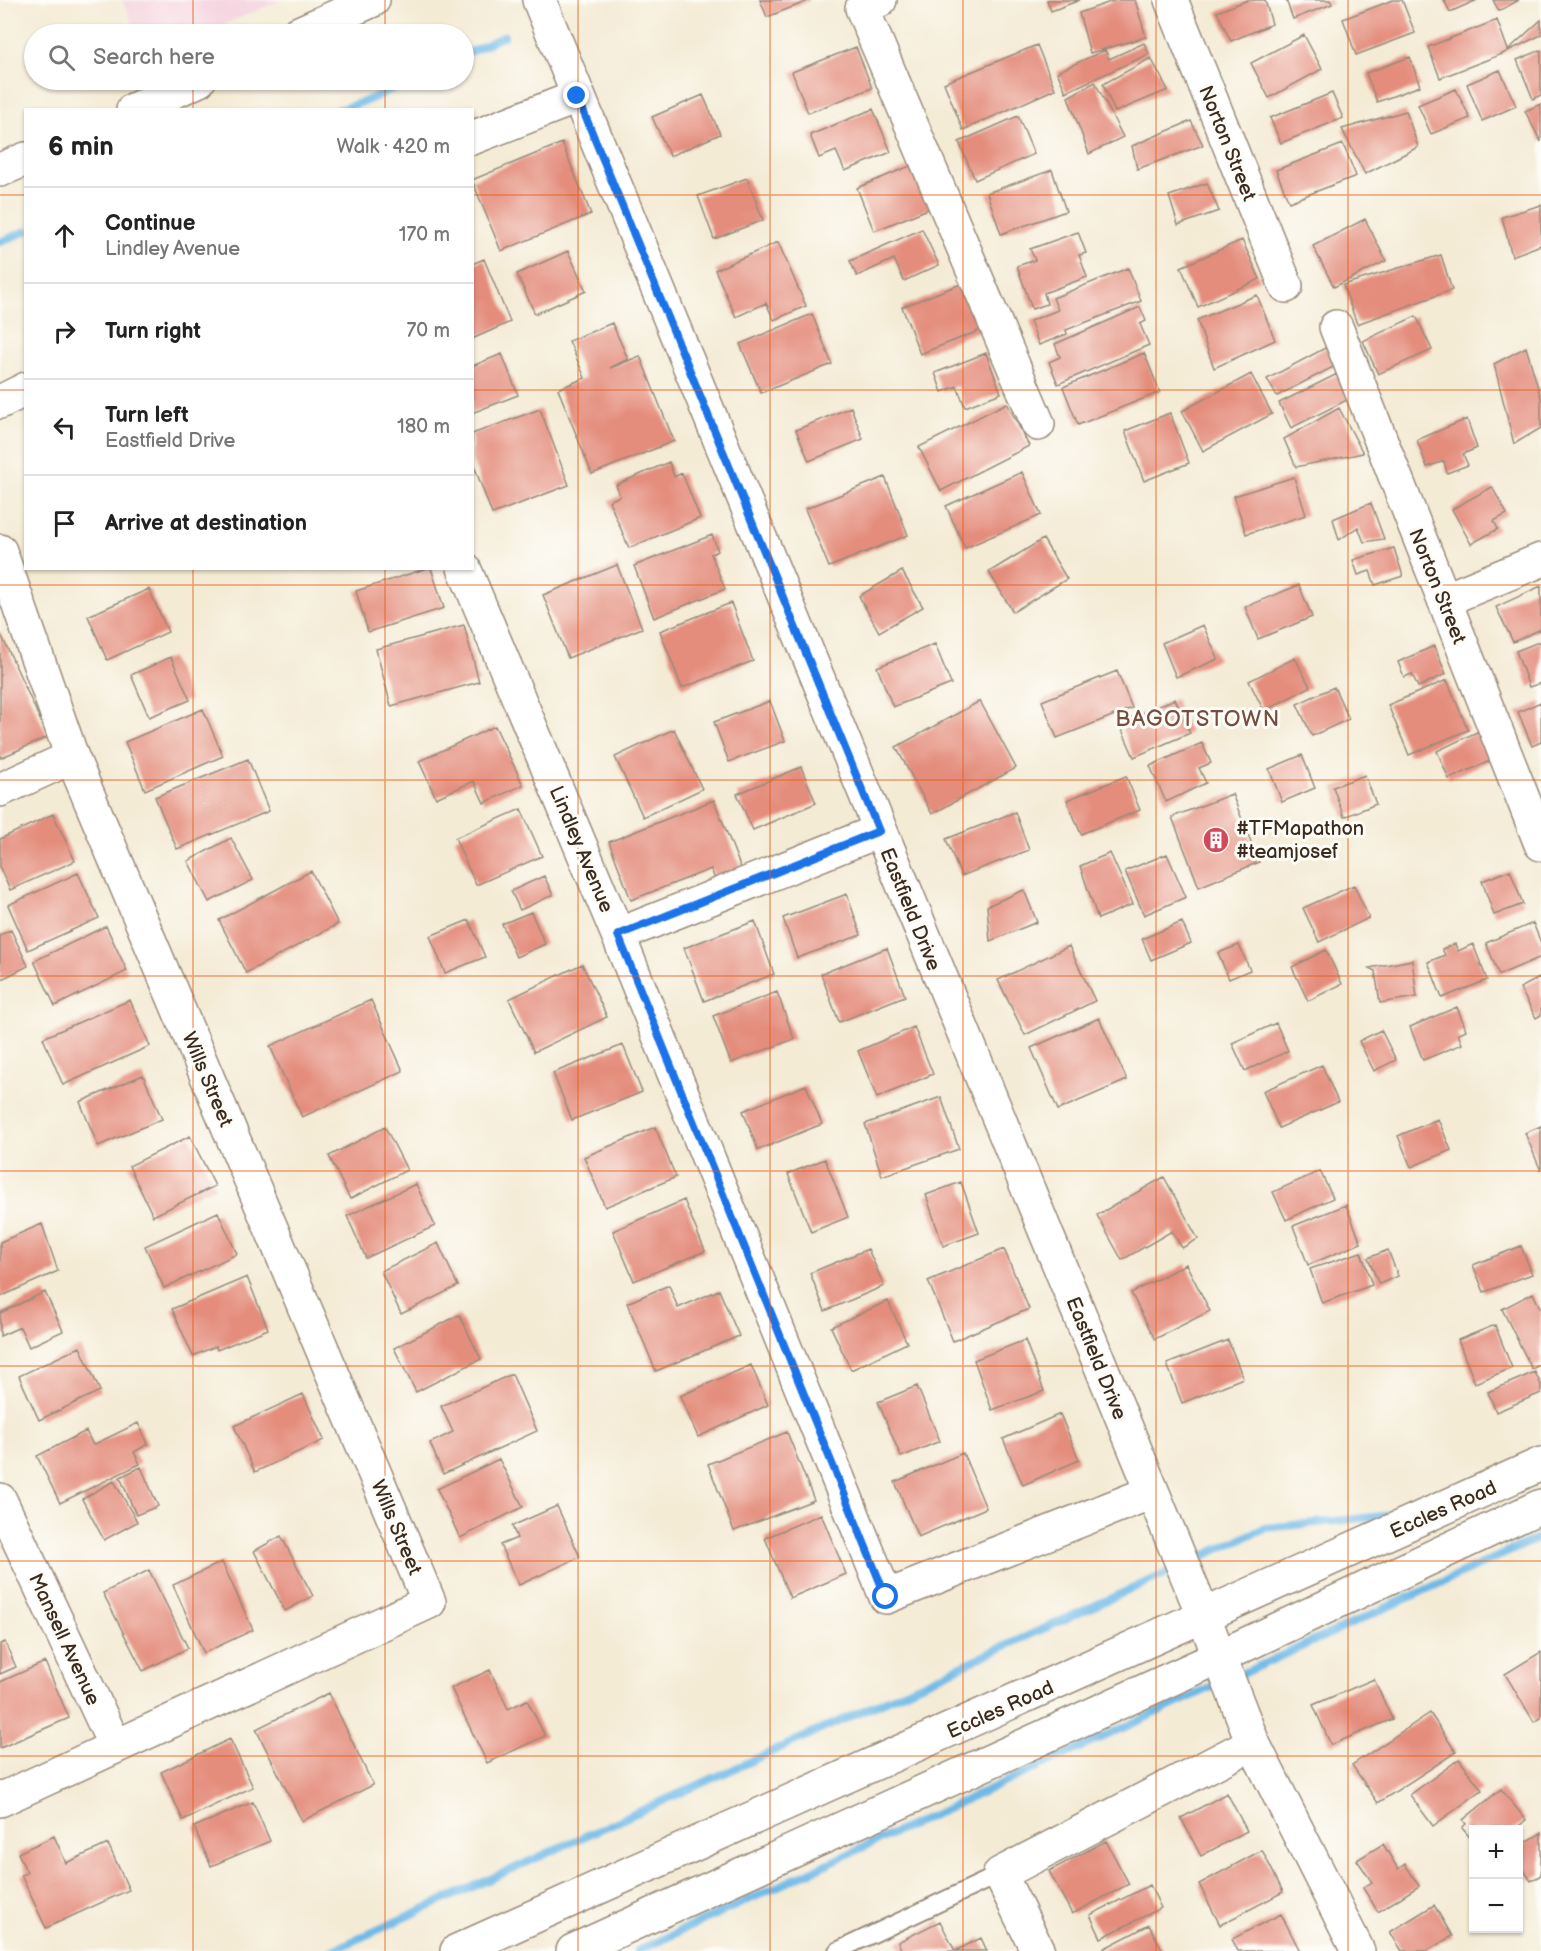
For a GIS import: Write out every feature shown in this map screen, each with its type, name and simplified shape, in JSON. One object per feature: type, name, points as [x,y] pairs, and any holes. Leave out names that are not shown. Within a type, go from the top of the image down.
[{"type":"street","points":[[319,24],[373,0]]},
{"type":"street","name":"Eastfield Drive","points":[[539,0],[879,831],[1170,1532],[1247,1731],[1358,1951]]},
{"type":"street","points":[[880,0],[862,8],[1038,424]]},
{"type":"street","name":"Norton Street","points":[[1171,0],[1286,286]]},
{"type":"street","points":[[137,108],[177,90]]},
{"type":"street","points":[[474,137],[577,96]]},
{"type":"street","points":[[0,170],[24,160]]},
{"type":"street","name":"Norton Street","points":[[1336,327],[1541,844]]},
{"type":"street","points":[[0,402],[24,390]]},
{"type":"street","name":"Wills Street","points":[[0,551],[72,758],[429,1602],[115,1746]]},
{"type":"street","points":[[1444,600],[1541,560]]},
{"type":"street","name":"Lindley Avenue","points":[[465,570],[618,935],[886,1597],[1152,1492]]},
{"type":"street","points":[[0,790],[72,758]]},
{"type":"street","points":[[618,935],[879,831]]},
{"type":"street","name":"Eccles Road","points":[[457,1951],[1199,1603],[1541,1464]]},
{"type":"street","name":"Mansell Avenue","points":[[0,1500],[115,1746]]},
{"type":"street","name":"Eccles Road","points":[[573,1951],[1221,1663],[1541,1506]]},
{"type":"street","points":[[1038,1951],[1000,1874],[1247,1731]]},
{"type":"street","points":[[0,1800],[115,1746]]},
{"type":"lane","points":[[837,1951],[1000,1874]]},
{"type":"shaded area","points":[[122,0],[282,0],[225,24],[133,24]]},
{"type":"building","points":[[760,0],[811,0],[767,17]]},
{"type":"building","points":[[1047,0],[1080,0],[1051,11]]},
{"type":"building","points":[[1116,0],[1135,0],[1146,37],[1090,53],[1079,13]]},
{"type":"building","points":[[1248,0],[1265,0],[1272,24],[1231,41],[1217,12]]},
{"type":"building","points":[[1286,0],[1330,0],[1332,4],[1293,19]]},
{"type":"building","points":[[1393,0],[1402,0],[1415,33],[1356,55],[1343,19]]},
{"type":"building","points":[[1444,0],[1477,0],[1450,12]]},
{"type":"building","points":[[1493,0],[1519,0],[1499,11]]},
{"type":"building","points":[[1497,20],[1508,50],[1541,20],[1541,35],[1502,54],[1440,78],[1428,47]]},
{"type":"building","points":[[1304,35],[1322,69],[1269,98],[1251,63]]},
{"type":"building","points":[[1144,43],[1149,54],[1066,92],[1057,72],[1105,50],[1109,59]]},
{"type":"building","points":[[1037,45],[1055,89],[963,130],[944,83]]},
{"type":"building","points":[[856,47],[872,88],[808,113],[792,72]]},
{"type":"building","points":[[1541,50],[1541,95],[1533,99],[1517,60]]},
{"type":"building","points":[[1410,57],[1420,86],[1377,102],[1366,73]]},
{"type":"building","points":[[1151,58],[1168,90],[1115,112],[1103,84]]},
{"type":"building","points":[[1500,70],[1516,106],[1482,121],[1467,84]]},
{"type":"building","points":[[1095,82],[1123,137],[1089,154],[1068,97]]},
{"type":"building","points":[[1456,89],[1470,118],[1431,134],[1418,105]]},
{"type":"building","points":[[1332,93],[1343,118],[1281,143],[1270,118]]},
{"type":"building","points":[[703,95],[720,134],[670,156],[652,117]]},
{"type":"building","points":[[1541,104],[1541,142],[1525,111]]},
{"type":"building","points":[[873,109],[891,152],[845,171],[836,151],[819,158],[810,135]]},
{"type":"building","points":[[1406,111],[1418,147],[1365,174],[1342,129]]},
{"type":"building","points":[[1018,116],[1034,154],[975,180],[959,142]]},
{"type":"building","points":[[1191,121],[1203,145],[1137,169],[1132,146]]},
{"type":"building","points":[[562,143],[591,214],[501,251],[474,185],[474,179]]},
{"type":"building","points":[[1343,144],[1356,176],[1289,202],[1276,170]]},
{"type":"building","points":[[915,164],[933,207],[874,231],[857,188]]},
{"type":"building","points":[[1052,170],[1066,211],[1001,234],[987,193]]},
{"type":"building","points":[[747,178],[763,220],[714,239],[698,196]]},
{"type":"building","points":[[1207,183],[1219,211],[1178,225],[1169,196]]},
{"type":"building","points":[[1541,205],[1541,245],[1512,256],[1502,217]]},
{"type":"building","points":[[1365,219],[1386,261],[1334,287],[1313,246]]},
{"type":"building","points":[[922,229],[939,265],[904,281],[894,259],[857,276],[850,261]]},
{"type":"building","points":[[1078,232],[1086,253],[1079,255],[1087,277],[1044,293],[1047,304],[1032,309],[1017,266],[1035,260],[1030,249]]},
{"type":"building","points":[[1242,240],[1260,279],[1198,307],[1181,267]]},
{"type":"building","points":[[778,242],[806,306],[774,320],[766,303],[736,317],[715,270]]},
{"type":"building","points":[[568,251],[586,291],[535,314],[517,274]]},
{"type":"building","points":[[1441,255],[1452,290],[1357,324],[1343,285]]},
{"type":"building","points":[[484,259],[510,322],[474,338],[474,263]]},
{"type":"building","points":[[1128,268],[1141,301],[1066,330],[1067,334],[1039,345],[1030,321],[1058,310],[1053,298]]},
{"type":"building","points":[[971,280],[989,327],[920,354],[902,307]]},
{"type":"building","points":[[1257,295],[1275,340],[1214,368],[1197,320]]},
{"type":"building","points":[[1140,307],[1146,321],[1140,324],[1149,345],[1058,384],[1049,362],[1060,357],[1055,344]]},
{"type":"building","points":[[812,314],[832,364],[761,393],[740,344]]},
{"type":"building","points":[[1416,316],[1432,350],[1378,374],[1363,341]]},
{"type":"building","points":[[612,323],[628,359],[610,368],[640,356],[674,441],[592,474],[558,389],[585,378],[569,341]]},
{"type":"building","points":[[1327,347],[1337,365],[1277,396],[1267,379]]},
{"type":"building","points":[[1526,347],[1541,398],[1541,428],[1514,444],[1494,364]]},
{"type":"building","points":[[986,353],[1001,393],[965,407],[957,386],[942,392],[935,373]]},
{"type":"building","points":[[1144,353],[1160,392],[1078,425],[1063,387]]},
{"type":"building","points":[[502,354],[518,395],[474,412],[474,365]]},
{"type":"building","points":[[1251,374],[1272,414],[1203,451],[1182,411]]},
{"type":"building","points":[[1337,374],[1349,399],[1291,428],[1279,403]]},
{"type":"building","points":[[1007,403],[1029,446],[941,491],[919,447]]},
{"type":"building","points":[[851,407],[863,439],[809,461],[796,430]]},
{"type":"building","points":[[1339,408],[1363,453],[1296,467],[1284,439]]},
{"type":"building","points":[[540,409],[569,485],[492,514],[474,465],[474,433]]},
{"type":"building","points":[[1170,413],[1189,463],[1144,481],[1125,431]]},
{"type":"building","points":[[1467,419],[1477,448],[1463,454],[1468,465],[1447,473],[1444,461],[1427,467],[1417,440]]},
{"type":"building","points":[[669,462],[674,477],[682,473],[700,518],[629,548],[609,501],[620,496],[616,485]]},
{"type":"building","points":[[1022,472],[1041,515],[965,548],[946,506]]},
{"type":"building","points":[[885,477],[908,535],[829,567],[805,509]]},
{"type":"building","points":[[1294,477],[1306,515],[1246,534],[1234,496]]},
{"type":"building","points":[[1492,487],[1507,514],[1494,521],[1498,529],[1471,544],[1452,509]]},
{"type":"building","points":[[1371,503],[1384,539],[1364,542],[1358,527],[1339,540],[1333,519]]},
{"type":"building","points":[[712,535],[718,551],[711,554],[725,589],[654,618],[634,566]]},
{"type":"building","points":[[1043,539],[1067,579],[1013,612],[989,572]]},
{"type":"building","points":[[1394,548],[1403,576],[1375,585],[1370,571],[1358,575],[1353,560]]},
{"type":"building","points":[[617,565],[642,628],[568,658],[543,595]]},
{"type":"building","points":[[422,570],[432,570],[444,608],[368,632],[356,591]]},
{"type":"building","points":[[902,571],[923,607],[879,632],[859,596]]},
{"type":"building","points":[[1299,585],[1312,617],[1258,639],[1245,607]]},
{"type":"building","points":[[1541,586],[1541,629],[1513,642],[1496,607]]},
{"type":"building","points":[[149,589],[168,632],[107,660],[88,616]]},
{"type":"building","points":[[731,603],[753,661],[682,688],[660,631]]},
{"type":"building","points":[[464,625],[479,682],[391,706],[376,649]]},
{"type":"building","points":[[1203,625],[1218,659],[1176,677],[1162,643]]},
{"type":"building","points":[[0,632],[48,737],[0,758]]},
{"type":"building","points":[[1541,641],[1541,683],[1529,687],[1516,651]]},
{"type":"building","points":[[935,644],[951,684],[893,707],[877,667]]},
{"type":"building","points":[[1434,646],[1446,674],[1418,687],[1412,674],[1404,677],[1398,662]]},
{"type":"building","points":[[171,657],[190,700],[149,717],[131,675]]},
{"type":"building","points":[[1295,658],[1310,687],[1264,711],[1249,681]]},
{"type":"building","points":[[1117,671],[1132,708],[1057,738],[1042,701]]},
{"type":"building","points":[[1447,680],[1468,730],[1409,755],[1388,705]]},
{"type":"building","points":[[1334,687],[1349,719],[1312,736],[1297,704]]},
{"type":"building","points":[[1175,699],[1190,733],[1134,757],[1119,723]]},
{"type":"building","points":[[770,701],[785,741],[729,762],[714,722]]},
{"type":"building","points":[[980,701],[1016,768],[932,814],[896,747]]},
{"type":"building","points":[[1541,702],[1541,742],[1532,746],[1518,712]]},
{"type":"building","points":[[203,709],[223,756],[145,790],[125,742]]},
{"type":"building","points":[[495,726],[523,785],[484,803],[474,781],[436,798],[419,761]]},
{"type":"building","points":[[674,729],[702,789],[643,817],[615,757]]},
{"type":"building","points":[[1479,731],[1492,760],[1449,779],[1437,751]]},
{"type":"building","points":[[1202,743],[1211,763],[1199,768],[1206,783],[1166,802],[1150,766]]},
{"type":"building","points":[[1302,755],[1315,788],[1282,802],[1269,769]]},
{"type":"building","points":[[248,759],[269,811],[177,849],[155,797]]},
{"type":"building","points":[[801,767],[816,803],[753,830],[737,794]]},
{"type":"building","points":[[1365,775],[1376,804],[1344,817],[1333,787]]},
{"type":"building","points":[[1126,776],[1140,810],[1081,834],[1067,800]]},
{"type":"building","name":"#TFMapathon #teamjosef","points":[[1232,794],[1259,862],[1199,887],[1172,817]]},
{"type":"building","points":[[714,800],[742,871],[716,882],[711,869],[631,900],[609,842]]},
{"type":"building","points":[[521,809],[542,856],[476,885],[455,838]]},
{"type":"building","points":[[1015,812],[1029,850],[961,876],[946,839]]},
{"type":"building","points":[[53,814],[75,861],[10,890],[0,868],[0,839]]},
{"type":"building","points":[[231,838],[253,880],[209,902],[188,861]]},
{"type":"building","points":[[1110,853],[1133,904],[1098,919],[1080,866]]},
{"type":"building","points":[[1167,854],[1186,897],[1144,915],[1125,871]]},
{"type":"building","points":[[1510,870],[1523,904],[1494,915],[1482,881]]},
{"type":"building","points":[[311,871],[338,924],[246,973],[219,920]]},
{"type":"building","points":[[78,873],[99,918],[28,950],[8,905]]},
{"type":"building","points":[[544,876],[553,895],[520,910],[511,891]]},
{"type":"building","points":[[1354,885],[1369,918],[1319,942],[1303,908]]},
{"type":"building","points":[[1024,890],[1037,922],[990,941],[987,906]]},
{"type":"building","points":[[847,894],[861,935],[797,958],[783,918]]},
{"type":"building","points":[[531,912],[545,944],[516,957],[502,924]]},
{"type":"building","points":[[469,920],[485,957],[445,973],[430,936]]},
{"type":"building","points":[[755,921],[774,974],[704,1001],[684,948]]},
{"type":"building","points":[[1182,922],[1191,943],[1151,960],[1142,939]]},
{"type":"building","points":[[1533,923],[1541,943],[1541,957],[1499,975],[1486,943]]},
{"type":"building","points":[[106,926],[127,971],[55,1006],[34,961]]},
{"type":"building","points":[[11,930],[28,966],[0,980],[0,935]]},
{"type":"building","points":[[1455,944],[1458,951],[1473,944],[1487,980],[1442,998],[1428,962],[1445,955],[1442,949]]},
{"type":"building","points":[[1239,945],[1250,970],[1229,979],[1218,953]]},
{"type":"building","points":[[1069,946],[1095,1001],[1025,1035],[998,980]]},
{"type":"building","points":[[887,948],[905,996],[839,1022],[821,974]]},
{"type":"building","points":[[1326,950],[1342,984],[1308,1001],[1292,967]]},
{"type":"building","points":[[1412,960],[1417,997],[1380,1003],[1375,971],[1369,968]]},
{"type":"building","points":[[582,964],[607,1017],[534,1052],[509,999]]},
{"type":"building","points":[[1541,977],[1541,1015],[1536,1018],[1520,988]]},
{"type":"building","points":[[777,992],[794,1039],[731,1063],[713,1016]]},
{"type":"building","points":[[130,1000],[150,1046],[63,1085],[43,1038]]},
{"type":"building","points":[[371,1000],[403,1071],[302,1117],[270,1046]]},
{"type":"building","points":[[1457,1007],[1466,1030],[1458,1034],[1462,1044],[1423,1060],[1410,1027]]},
{"type":"building","points":[[1099,1018],[1127,1080],[1058,1110],[1031,1048]]},
{"type":"building","points":[[1276,1023],[1288,1051],[1245,1071],[1232,1043]]},
{"type":"building","points":[[914,1027],[933,1074],[877,1098],[858,1051]]},
{"type":"building","points":[[1381,1030],[1396,1060],[1374,1071],[1359,1041]]},
{"type":"building","points":[[623,1045],[642,1092],[572,1120],[553,1073]]},
{"type":"building","points":[[1322,1065],[1338,1102],[1279,1128],[1263,1091]]},
{"type":"building","points":[[143,1075],[162,1119],[98,1146],[80,1102]]},
{"type":"building","points":[[806,1085],[822,1124],[758,1150],[743,1111]]},
{"type":"building","points":[[941,1097],[959,1149],[882,1176],[865,1124]]},
{"type":"building","points":[[1438,1119],[1451,1150],[1411,1167],[1398,1136]]},
{"type":"building","points":[[1541,1126],[1541,1171],[1525,1133]]},
{"type":"building","points":[[385,1127],[407,1170],[350,1199],[329,1156]]},
{"type":"building","points":[[655,1127],[676,1177],[605,1207],[584,1157]]},
{"type":"building","points":[[190,1136],[215,1186],[153,1216],[129,1166]]},
{"type":"building","points":[[825,1159],[848,1217],[811,1232],[788,1174]]},
{"type":"building","points":[[1320,1171],[1333,1198],[1286,1220],[1273,1192]]},
{"type":"building","points":[[1164,1177],[1198,1239],[1182,1248],[1172,1231],[1122,1260],[1097,1215]]},
{"type":"building","points":[[961,1182],[979,1233],[943,1246],[926,1195]]},
{"type":"building","points":[[416,1184],[435,1226],[366,1258],[347,1216]]},
{"type":"building","points":[[684,1200],[705,1251],[634,1281],[613,1231]]},
{"type":"building","points":[[1346,1205],[1361,1243],[1308,1265],[1293,1226]]},
{"type":"building","points":[[218,1212],[237,1254],[164,1288],[145,1246]]},
{"type":"building","points":[[42,1224],[58,1271],[0,1297],[0,1242]]},
{"type":"building","points":[[438,1243],[458,1286],[401,1314],[381,1271]]},
{"type":"building","points":[[1521,1246],[1532,1274],[1484,1292],[1473,1265]]},
{"type":"building","points":[[868,1249],[884,1286],[825,1311],[810,1273]]},
{"type":"building","points":[[1004,1249],[1029,1309],[953,1341],[928,1281]]},
{"type":"building","points":[[1388,1250],[1398,1276],[1379,1284],[1368,1258]]},
{"type":"building","points":[[1361,1252],[1372,1285],[1322,1303],[1310,1269]]},
{"type":"building","points":[[1186,1264],[1210,1311],[1155,1339],[1131,1293]]},
{"type":"building","points":[[247,1277],[268,1329],[217,1350],[216,1346],[193,1356],[172,1309]]},
{"type":"building","points":[[669,1285],[678,1308],[719,1290],[739,1336],[656,1371],[627,1303]]},
{"type":"building","points":[[45,1292],[63,1331],[29,1347],[20,1327],[0,1336],[0,1313]]},
{"type":"building","points":[[1533,1293],[1541,1310],[1541,1364],[1532,1369],[1502,1309]]},
{"type":"building","points":[[888,1301],[907,1343],[851,1370],[831,1327]]},
{"type":"building","points":[[459,1315],[481,1359],[416,1392],[394,1348]]},
{"type":"building","points":[[1495,1325],[1512,1368],[1475,1383],[1458,1340]]},
{"type":"building","points":[[1025,1340],[1044,1391],[992,1410],[974,1360]]},
{"type":"building","points":[[1228,1340],[1243,1378],[1182,1403],[1167,1364]]},
{"type":"building","points":[[80,1347],[100,1391],[39,1420],[19,1376]]},
{"type":"building","points":[[751,1365],[768,1405],[698,1437],[680,1396]]},
{"type":"building","points":[[1535,1372],[1541,1385],[1541,1393],[1496,1412],[1488,1392]]},
{"type":"building","points":[[512,1374],[537,1431],[443,1474],[430,1443],[453,1432],[441,1406]]},
{"type":"building","points":[[917,1386],[940,1441],[901,1457],[878,1402]]},
{"type":"building","points":[[303,1394],[324,1440],[255,1472],[234,1426]]},
{"type":"building","points":[[1060,1414],[1079,1460],[1023,1485],[1003,1439]]},
{"type":"building","points":[[138,1423],[148,1444],[134,1452],[140,1464],[60,1503],[37,1456],[86,1431],[93,1445]]},
{"type":"building","points":[[787,1432],[814,1500],[734,1531],[708,1464]]},
{"type":"building","points":[[963,1453],[986,1508],[918,1537],[895,1482]]},
{"type":"building","points":[[499,1459],[523,1507],[460,1538],[437,1489]]},
{"type":"building","points":[[141,1467],[158,1506],[136,1515],[120,1477]]},
{"type":"building","points":[[114,1481],[137,1522],[104,1540],[82,1499]]},
{"type":"building","points":[[557,1506],[580,1557],[519,1585],[500,1545],[517,1538],[512,1526]]},
{"type":"building","points":[[821,1514],[846,1574],[790,1598],[765,1538]]},
{"type":"building","points":[[281,1536],[313,1596],[285,1611],[254,1551]]},
{"type":"building","points":[[222,1562],[253,1630],[204,1653],[173,1585]]},
{"type":"building","points":[[149,1570],[188,1648],[143,1671],[103,1593]]},
{"type":"building","points":[[5,1642],[16,1667],[0,1674],[0,1644]]},
{"type":"building","points":[[1541,1652],[1541,1718],[1534,1722],[1505,1674]]},
{"type":"building","points":[[45,1662],[69,1718],[0,1748],[0,1682]]},
{"type":"building","points":[[490,1670],[508,1709],[527,1700],[545,1736],[487,1763],[451,1688]]},
{"type":"building","points":[[1374,1679],[1392,1719],[1331,1745],[1313,1705]]},
{"type":"building","points":[[329,1693],[373,1785],[302,1821],[256,1729]]},
{"type":"building","points":[[1430,1713],[1456,1752],[1378,1803],[1352,1765]]},
{"type":"building","points":[[230,1739],[253,1787],[183,1820],[161,1772]]},
{"type":"building","points":[[1459,1759],[1482,1790],[1433,1826],[1410,1795]]},
{"type":"building","points":[[1501,1789],[1526,1820],[1520,1825],[1469,1825],[1469,1836],[1462,1828],[1466,1824],[1463,1820]]},
{"type":"building","points":[[1227,1793],[1247,1831],[1201,1856],[1181,1818]]},
{"type":"building","points":[[253,1802],[270,1841],[211,1866],[194,1827]]},
{"type":"building","points":[[1541,1833],[1541,1875],[1531,1881],[1523,1869],[1523,1844]]},
{"type":"building","points":[[54,1836],[66,1863],[108,1844],[129,1890],[46,1928],[21,1875],[27,1873],[18,1853]]},
{"type":"building","points":[[1106,1841],[1129,1884],[1072,1914],[1049,1871]]},
{"type":"building","points":[[1383,1844],[1398,1869],[1405,1864],[1419,1886],[1378,1912],[1363,1888],[1372,1882],[1357,1860]]},
{"type":"building","points":[[1262,1850],[1283,1892],[1220,1925],[1199,1884]]},
{"type":"building","points":[[1150,1885],[1161,1908],[1101,1938],[1090,1915]]},
{"type":"building","points":[[1434,1905],[1452,1936],[1427,1951],[1402,1951],[1390,1932]]},
{"type":"building","points":[[1281,1914],[1300,1951],[1238,1951],[1232,1939]]},
{"type":"building","points":[[940,1921],[955,1951],[902,1951],[898,1942]]},
{"type":"building","points":[[1149,1925],[1163,1951],[1099,1951]]},
{"type":"building","points":[[981,1938],[987,1951],[955,1951]]},
{"type":"waterway","points":[[474,50],[504,36]]},
{"type":"waterway","points":[[343,108],[390,90]]},
{"type":"waterway","points":[[0,242],[24,232]]},
{"type":"waterway","points":[[1190,1562],[1265,1528],[1394,1515]]},
{"type":"waterway","points":[[1235,1677],[1541,1537]]},
{"type":"waterway","points":[[331,1951],[1178,1568]]},
{"type":"waterway","points":[[637,1951],[1223,1682]]},
{"type":"place","name":"#TFMapathon #teamjosef","points":[[1216,840]]},
{"type":"district","name":"BAGOTSTOWN","points":[[1198,718]]},
{"type":"route","points":[[577,96],[879,831],[618,935],[886,1597]]}]
